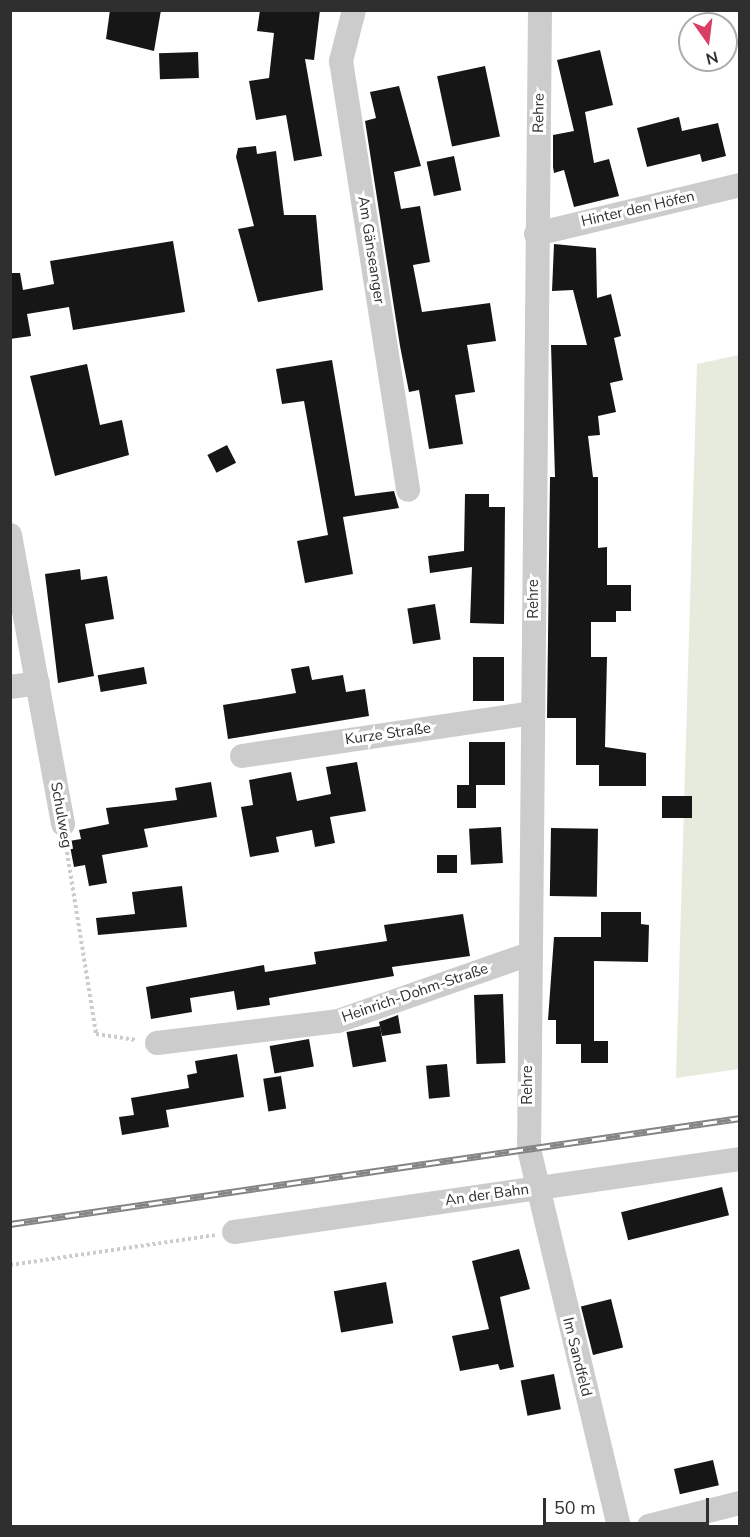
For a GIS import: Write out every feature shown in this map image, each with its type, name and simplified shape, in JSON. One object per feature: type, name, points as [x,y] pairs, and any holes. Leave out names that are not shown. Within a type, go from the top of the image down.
[{"type":"street","name":"Am Gänseanger","points":[[354,10],[341,62],[408,490]]},
{"type":"street","name":"Rehre","points":[[535,1188],[528,1129],[540,10]]},
{"type":"street","name":"Hinter den Höfen","points":[[536,234],[740,185]]},
{"type":"street","name":"Schulweg","points":[[10,535],[63,824]]},
{"type":"street","points":[[10,687],[38,683]]},
{"type":"street","name":"Kurze Straße","points":[[242,756],[533,713]]},
{"type":"street","name":"Heinrich-Dohm-Straße","points":[[158,1043],[338,1021],[529,954]]},
{"type":"street","name":"An der Bahn","points":[[234,1232],[740,1159]]},
{"type":"street","name":"Im Sandfeld","points":[[535,1188],[619,1527]]},
{"type":"street","points":[[649,1527],[740,1503]]},
{"type":"path","name":"Schulweg","points":[[63,824],[96,1034],[158,1043]]},
{"type":"path","points":[[10,1265],[234,1232]]},
{"type":"shaded area","points":[[739,355],[739,1069],[676,1078],[697,364]]},
{"type":"building","points":[[110,10],[161,10],[154,51],[106,39]]},
{"type":"building","points":[[260,10],[320,10],[314,60],[305,59],[322,156],[294,161],[286,115],[256,120],[249,81],[269,78],[274,33],[257,31]]},
{"type":"building","points":[[600,50],[613,105],[585,112],[594,163],[609,159],[619,196],[574,207],[564,170],[554,173],[553,167],[553,135],[574,131],[557,60]]},
{"type":"building","points":[[198,52],[199,78],[160,79],[159,53]]},
{"type":"building","points":[[485,66],[500,136],[452,147],[437,76]]},
{"type":"building","points":[[399,86],[421,166],[394,172],[401,209],[420,206],[430,262],[413,265],[422,312],[490,303],[496,341],[467,345],[475,392],[455,395],[463,444],[429,449],[419,390],[409,392],[400,346],[365,121],[376,118],[370,92]]},
{"type":"building","points":[[679,117],[682,131],[718,123],[726,156],[702,162],[700,154],[647,167],[637,128]]},
{"type":"building","points":[[256,146],[257,154],[276,151],[284,215],[316,215],[323,290],[258,302],[238,229],[254,226],[236,157],[238,148]]},
{"type":"building","points":[[454,156],[461,190],[434,196],[427,162]]},
{"type":"building","points":[[173,241],[185,312],[73,330],[69,307],[27,314],[31,336],[10,339],[10,273],[20,273],[23,290],[54,284],[50,261]]},
{"type":"building","points":[[554,244],[596,248],[597,298],[611,294],[621,336],[614,338],[623,380],[610,383],[616,412],[598,416],[600,435],[588,436],[593,477],[598,477],[598,548],[607,547],[607,585],[631,585],[631,611],[616,611],[616,622],[591,622],[591,657],[607,657],[605,747],[646,753],[646,786],[599,786],[599,765],[576,765],[576,718],[547,718],[550,477],[555,477],[551,345],[587,345],[573,290],[552,291]]},
{"type":"building","points":[[332,360],[355,496],[394,491],[399,508],[343,517],[353,574],[305,583],[297,541],[328,535],[304,401],[282,404],[276,369]]},
{"type":"building","points":[[87,364],[100,425],[122,420],[129,455],[55,476],[30,376]]},
{"type":"building","points":[[227,445],[236,463],[216,473],[207,455]]},
{"type":"building","points":[[465,494],[489,494],[489,507],[505,507],[504,624],[470,623],[472,567],[430,573],[428,556],[464,551]]},
{"type":"building","points":[[80,569],[81,580],[107,576],[114,619],[85,624],[94,676],[58,683],[45,574]]},
{"type":"building","points":[[435,604],[441,640],[413,644],[407,608]]},
{"type":"building","points":[[473,657],[504,657],[504,701],[473,701]]},
{"type":"building","points":[[309,666],[312,680],[343,675],[346,692],[365,689],[369,716],[228,739],[223,705],[296,693],[291,669]]},
{"type":"building","points":[[144,667],[147,684],[101,692],[98,675]]},
{"type":"building","points":[[469,742],[505,742],[505,785],[469,785]]},
{"type":"building","points":[[357,762],[366,811],[330,817],[335,843],[315,847],[312,830],[276,837],[279,852],[250,857],[241,807],[253,805],[249,780],[291,772],[297,801],[331,794],[326,767]]},
{"type":"building","points":[[211,782],[217,817],[144,829],[148,847],[102,855],[107,883],[89,886],[85,865],[74,867],[69,841],[81,839],[79,830],[109,824],[106,808],[177,800],[175,788]]},
{"type":"building","points":[[457,785],[476,785],[476,808],[457,808]]},
{"type":"building","points":[[662,796],[692,796],[692,818],[662,818]]},
{"type":"building","points":[[501,827],[503,863],[471,865],[469,829]]},
{"type":"building","points":[[551,828],[598,829],[597,897],[550,896]]},
{"type":"building","points":[[437,855],[457,855],[457,873],[437,873]]},
{"type":"building","points":[[182,886],[187,927],[98,935],[96,918],[135,914],[132,892]]},
{"type":"building","points":[[601,912],[641,912],[641,924],[649,925],[648,962],[594,961],[594,1041],[608,1041],[608,1063],[581,1063],[581,1044],[556,1044],[556,1020],[548,1020],[554,937],[601,937]]},
{"type":"building","points":[[463,914],[470,956],[392,967],[394,976],[269,998],[270,1005],[237,1010],[234,991],[190,998],[192,1012],[151,1019],[146,987],[264,965],[265,972],[316,964],[314,952],[387,941],[384,925]]},
{"type":"building","points":[[503,994],[505,1063],[476,1064],[474,995]]},
{"type":"building","points":[[398,1015],[401,1033],[382,1036],[379,1022]]},
{"type":"building","points":[[380,1026],[386,1061],[353,1067],[347,1032]]},
{"type":"building","points":[[309,1039],[314,1067],[274,1074],[270,1046]]},
{"type":"building","points":[[237,1054],[244,1097],[166,1110],[169,1127],[122,1135],[119,1117],[134,1115],[131,1098],[189,1088],[187,1075],[197,1073],[195,1061]]},
{"type":"building","points":[[447,1064],[450,1097],[429,1099],[426,1066]]},
{"type":"building","points":[[281,1076],[286,1109],[268,1111],[263,1079]]},
{"type":"building","points":[[722,1187],[729,1215],[628,1240],[621,1212]]},
{"type":"building","points":[[519,1249],[530,1289],[500,1297],[514,1367],[500,1370],[498,1364],[460,1371],[452,1336],[489,1329],[472,1261]]},
{"type":"building","points":[[386,1282],[393,1323],[341,1333],[334,1291]]},
{"type":"building","points":[[611,1299],[623,1348],[593,1355],[581,1306]]},
{"type":"building","points":[[554,1374],[561,1409],[527,1416],[521,1380]]},
{"type":"building","points":[[713,1460],[719,1485],[680,1494],[674,1469]]},
{"type":"railway","points":[[10,1224],[740,1118]]}]
